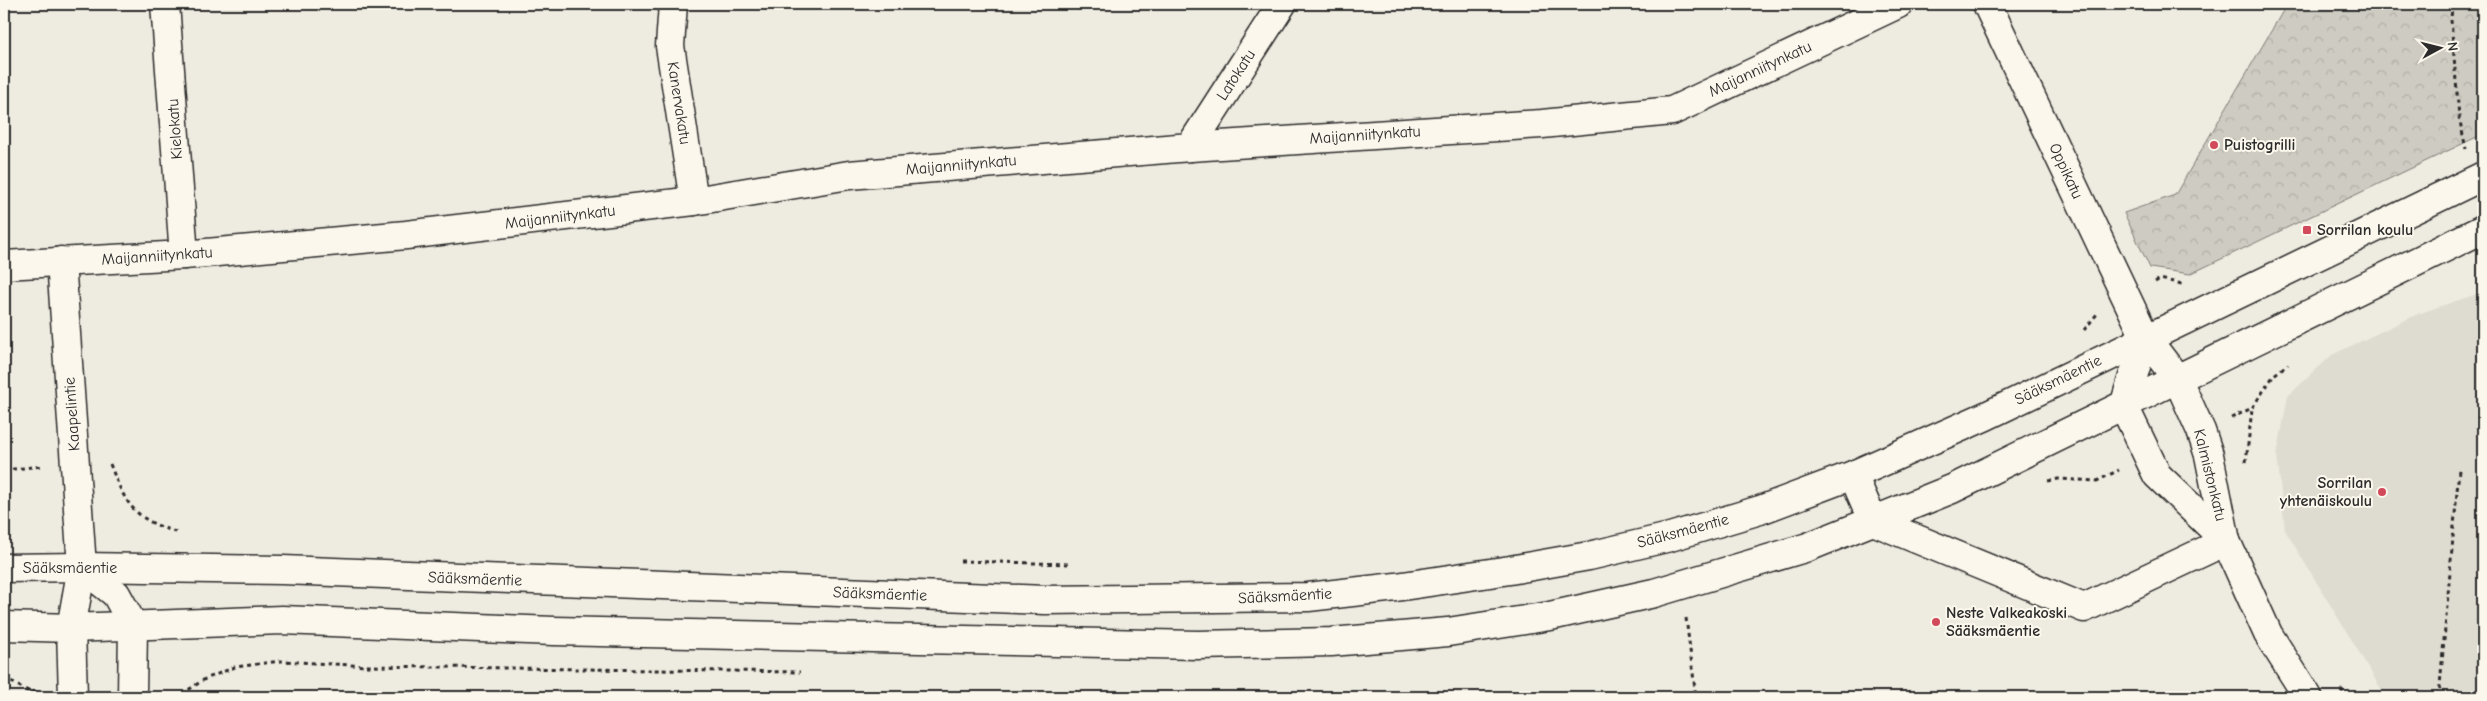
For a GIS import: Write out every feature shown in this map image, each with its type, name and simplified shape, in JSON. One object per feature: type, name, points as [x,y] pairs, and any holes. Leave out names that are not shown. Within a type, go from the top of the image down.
[{"type":"main road","name":"Kielokatu","points":[[165,4],[184,255]]},
{"type":"main road","name":"Kanervakatu","points":[[673,4],[670,46],[694,202]]},
{"type":"main road","name":"Latokatu","points":[[1190,147],[1282,4]]},
{"type":"main road","name":"Maijanniitynkatu","points":[[4,265],[184,255],[406,235],[694,202],[849,175],[1190,147],[1542,124],[1672,111],[1898,4]]},
{"type":"main road","name":"Oppikatu","points":[[1987,4],[2145,338]]},
{"type":"main road","name":"Sääksmäentie","points":[[4,568],[82,567],[282,570],[660,587],[1045,600],[1308,597],[1396,587],[1589,556],[1670,537],[1760,510],[1953,432],[2481,178]]},
{"type":"main road","points":[[4,626],[71,628],[282,620],[554,631],[1198,645],[1331,642],[1448,632],[1550,616],[1654,593],[1808,547],[1952,489],[2483,229]]},
{"type":"main road","name":"Kaapelintie","points":[[61,262],[82,567],[71,628],[73,697]]},
{"type":"main road","name":"Kalmistonkatu","points":[[2145,338],[2178,380],[2206,446],[2226,541],[2268,634],[2308,697]]},
{"type":"main road","points":[[2124,406],[2145,338]]},
{"type":"main road","name":"Kalmistonkatu","points":[[2124,406],[2157,475],[2226,541]]},
{"type":"main road","points":[[1853,474],[1873,521],[2084,608],[2226,541]]},
{"type":"main road","points":[[82,567],[116,594],[133,625],[132,697]]},
{"type":"path","points":[[2452,4],[2451,20],[2459,117],[2467,153],[2481,178]]},
{"type":"path","points":[[2078,335],[2095,315],[2160,278],[2189,286]]},
{"type":"path","points":[[2246,466],[2252,408]]},
{"type":"path","points":[[4,470],[41,466],[110,464],[122,496],[138,514],[161,528],[183,534]]},
{"type":"path","points":[[2439,697],[2459,469]]},
{"type":"path","points":[[951,560],[1079,564]]},
{"type":"path","points":[[1686,617],[1696,697]]},
{"type":"path","points":[[2336,682],[2347,697]]},
{"type":"path","points":[[30,692],[32,697]]},
{"type":"shaded area","name":"Sorrilan yhtenäiskoulu","points":[[2483,292],[2483,697],[2386,697],[2285,530],[2277,455],[2288,396],[2332,355],[2420,313]]},
{"type":"green space","points":[[2287,4],[2483,4],[2483,134],[2190,274],[2150,268],[2124,213],[2175,195]]},
{"type":"place","name":"Puistogrilli","points":[[2214,145]]},
{"type":"place","name":"Sorrilan koulu","points":[[2307,230]]},
{"type":"place","name":"Sorrilan yhtenäiskoulu","points":[[2382,492]]},
{"type":"place","name":"Neste Valkeakoski Sääksmäentie","points":[[1936,622]]}]
